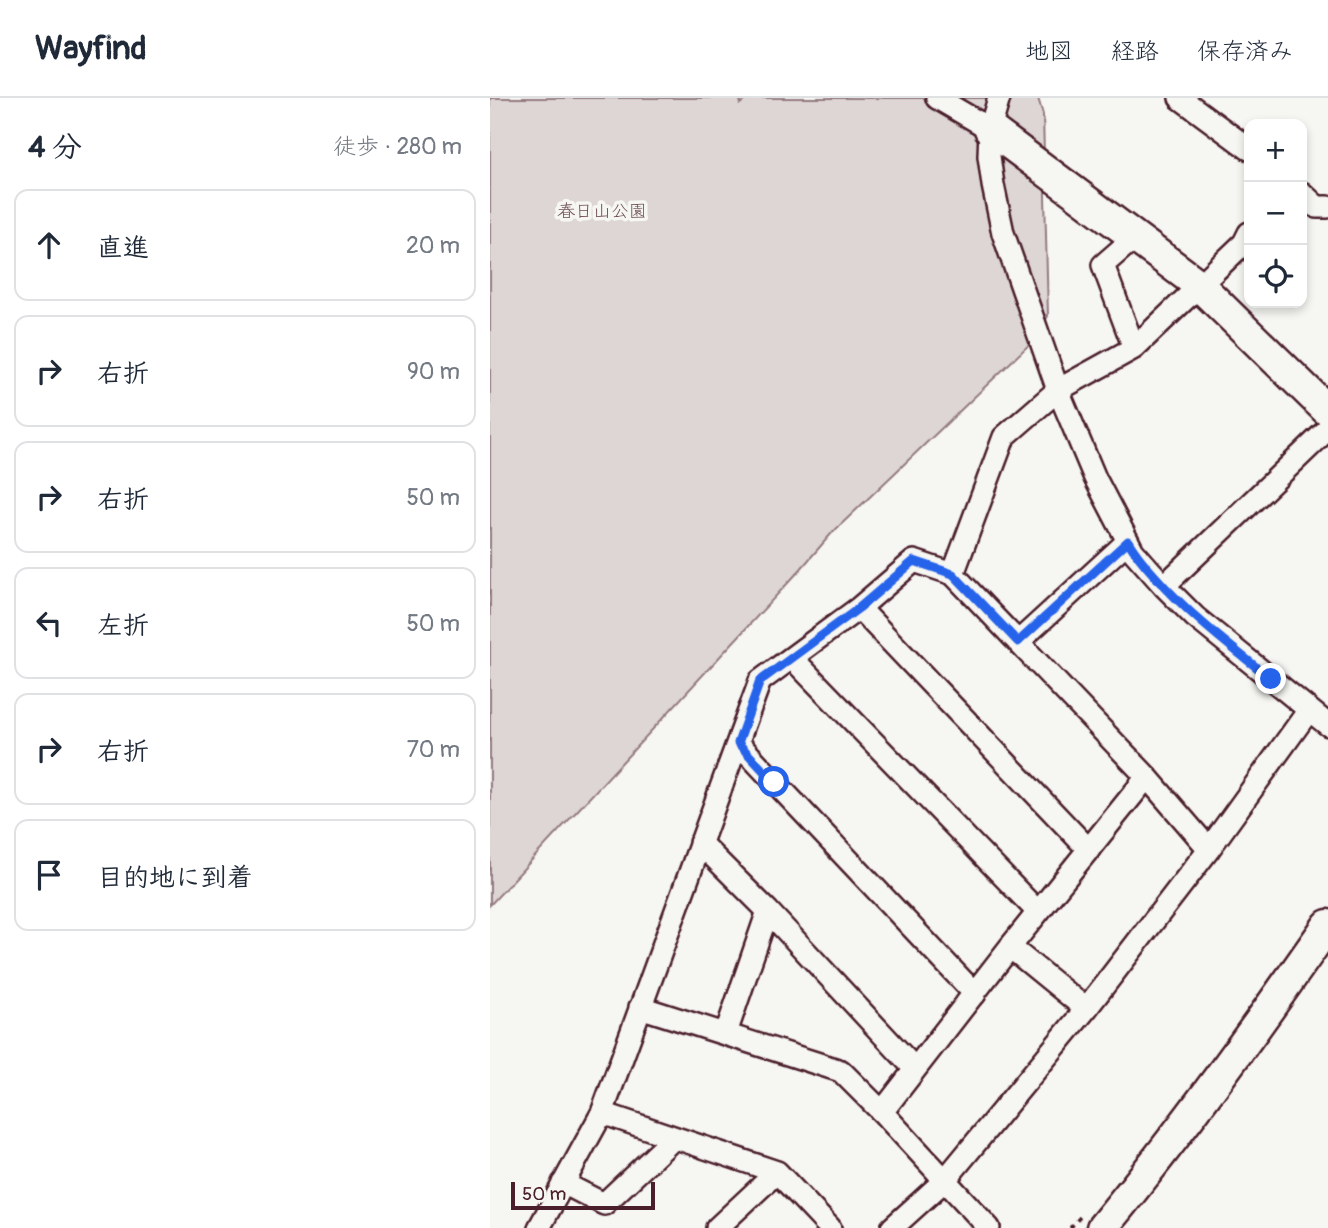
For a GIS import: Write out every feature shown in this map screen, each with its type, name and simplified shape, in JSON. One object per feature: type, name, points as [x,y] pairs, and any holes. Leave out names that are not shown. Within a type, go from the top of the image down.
[{"type":"street","points":[[937,98],[990,129],[1199,285],[1328,411]]},
{"type":"street","points":[[999,98],[990,129],[989,156],[1003,233],[1058,390],[1095,478],[1133,551],[1195,617],[1328,725]]},
{"type":"street","points":[[1180,98],[1244,145]]},
{"type":"street","points":[[1307,197],[1317,207],[1328,207]]},
{"type":"street","points":[[1134,238],[1103,265],[1134,348]]},
{"type":"street","points":[[953,574],[1004,437],[1058,390],[1134,348],[1244,243]]},
{"type":"street","points":[[1164,586],[1328,429]]},
{"type":"street","points":[[1018,642],[1128,541]]},
{"type":"street","points":[[539,1228],[602,1113],[760,681],[859,608],[914,561],[953,574],[1147,777],[1209,849]]},
{"type":"street","points":[[859,608],[1089,850]]},
{"type":"street","points":[[792,658],[1038,912]]},
{"type":"street","points":[[892,1228],[945,1180],[1086,1009],[1209,849],[1309,710]]},
{"type":"street","points":[[738,743],[975,995]]},
{"type":"street","points":[[882,1112],[1147,777]]},
{"type":"street","points":[[700,843],[768,911],[915,1069]]},
{"type":"street","points":[[726,1033],[768,911]]},
{"type":"street","points":[[1102,1228],[1152,1167],[1248,1039],[1328,925]]},
{"type":"street","points":[[1010,947],[1086,1009]]},
{"type":"street","points":[[640,1007],[841,1070],[989,1228]]},
{"type":"street","points":[[602,1113],[778,1172],[830,1228]]},
{"type":"street","points":[[563,1183],[604,1204],[674,1138]]},
{"type":"street","points":[[717,1228],[778,1172]]},
{"type":"green space","name":"春日山公園","points":[[490,98],[741,98],[740,104],[748,98],[1038,98],[1043,115],[1048,316],[1035,339],[831,534],[490,905]]},
{"type":"route","points":[[774,782],[738,743],[760,681],[859,608],[914,561],[953,574],[1018,642],[1128,541],[1133,551],[1195,617],[1271,679]]}]
